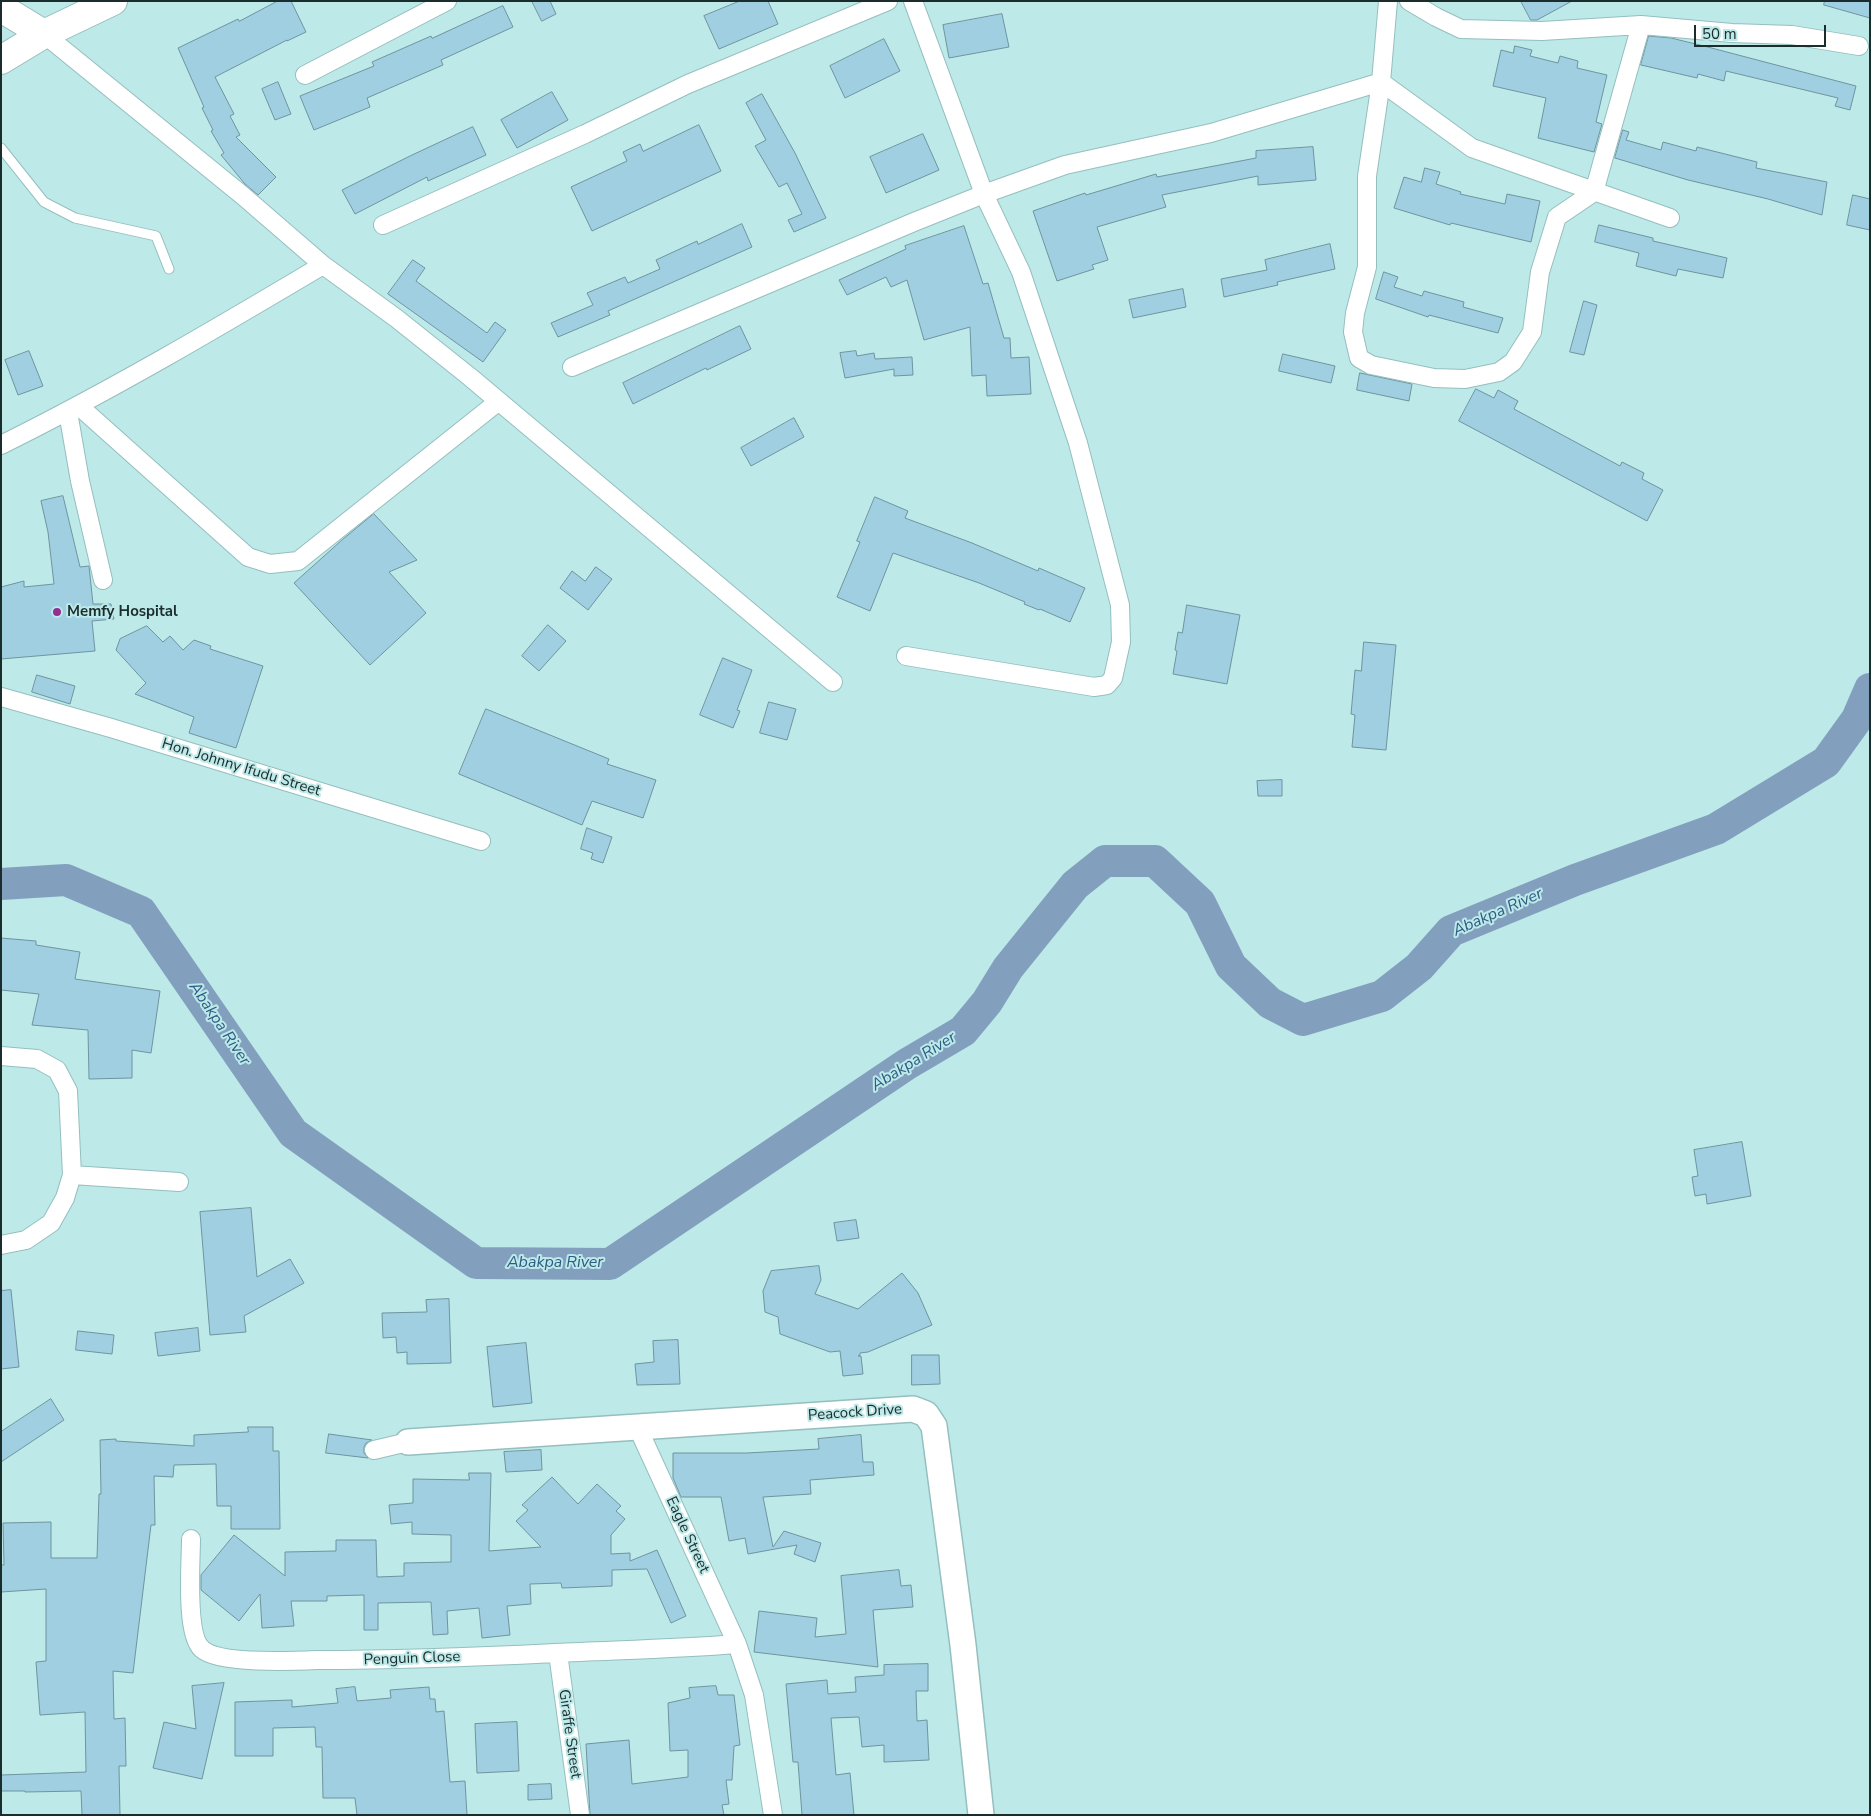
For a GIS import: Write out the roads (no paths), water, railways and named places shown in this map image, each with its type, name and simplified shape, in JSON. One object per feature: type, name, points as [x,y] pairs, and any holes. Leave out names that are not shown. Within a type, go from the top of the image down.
[{"type":"main road","points":[[1,60],[44,34],[113,1]]},
{"type":"main road","points":[[1,8],[44,34]]},
{"type":"street","points":[[305,75],[448,1]]},
{"type":"street","points":[[382,226],[585,134],[688,84],[888,1]]},
{"type":"street","points":[[906,656],[1094,687],[1107,685],[1113,678],[1121,642],[1120,605],[1078,443],[1021,272],[984,194],[914,1]]},
{"type":"street","points":[[1388,1],[1381,82],[1367,176],[1367,267],[1355,313],[1353,332],[1359,358],[1371,365],[1434,378],[1465,379],[1499,372],[1513,362],[1532,332],[1540,272],[1556,217],[1594,192],[1641,25]]},
{"type":"street","points":[[1409,1],[1461,29],[1542,31],[1641,25],[1732,33],[1792,35],[1859,46]]},
{"type":"street","points":[[44,34],[242,195],[323,265],[403,324],[499,401],[833,682]]},
{"type":"street","points":[[572,367],[984,194],[1064,165],[1210,133],[1381,82]]},
{"type":"street","points":[[1381,82],[1472,148],[1670,218]]},
{"type":"street","points":[[1,445],[73,409],[197,340],[323,265]]},
{"type":"street","points":[[73,409],[248,557],[270,564],[298,561],[499,401]]},
{"type":"street","points":[[73,409],[80,481],[103,580]]},
{"type":"street","name":"Hon. Johnny Ifudu Street","points":[[1,697],[111,728],[481,841]]},
{"type":"street","points":[[1,1056],[37,1059],[57,1070],[68,1091],[72,1174],[65,1198],[51,1223],[26,1240],[1,1245]]},
{"type":"street","points":[[72,1174],[179,1182]]},
{"type":"street","name":"Peacock Drive","points":[[408,1442],[913,1409],[926,1414],[934,1426],[963,1645],[981,1815]]},
{"type":"street","name":"Eagle Street","points":[[637,1426],[737,1644],[754,1695],[773,1815]]},
{"type":"street","points":[[374,1450],[408,1442]]},
{"type":"street","name":"Penguin Close","points":[[191,1539],[190,1602],[195,1641],[206,1653],[214,1655],[241,1659],[410,1660],[658,1650],[737,1644]]},
{"type":"street","name":"Giraffe Street","points":[[558,1653],[580,1815]]},
{"type":"lane","points":[[1,148],[44,202],[75,218],[156,236],[168,269]]},
{"type":"waterway","name":"Abakpa River","points":[[1,884],[66,880],[141,912],[293,1133],[476,1263],[610,1264],[907,1064],[963,1031],[987,1002],[1008,968],[1075,885],[1105,861],[1155,861],[1200,903],[1231,966],[1270,1003],[1303,1020],[1382,996],[1419,967],[1451,931],[1575,880],[1716,829],[1826,762],[1857,719],[1870,689]]},
{"type":"place","name":"Memfy Hospital","points":[[57,612]]}]
